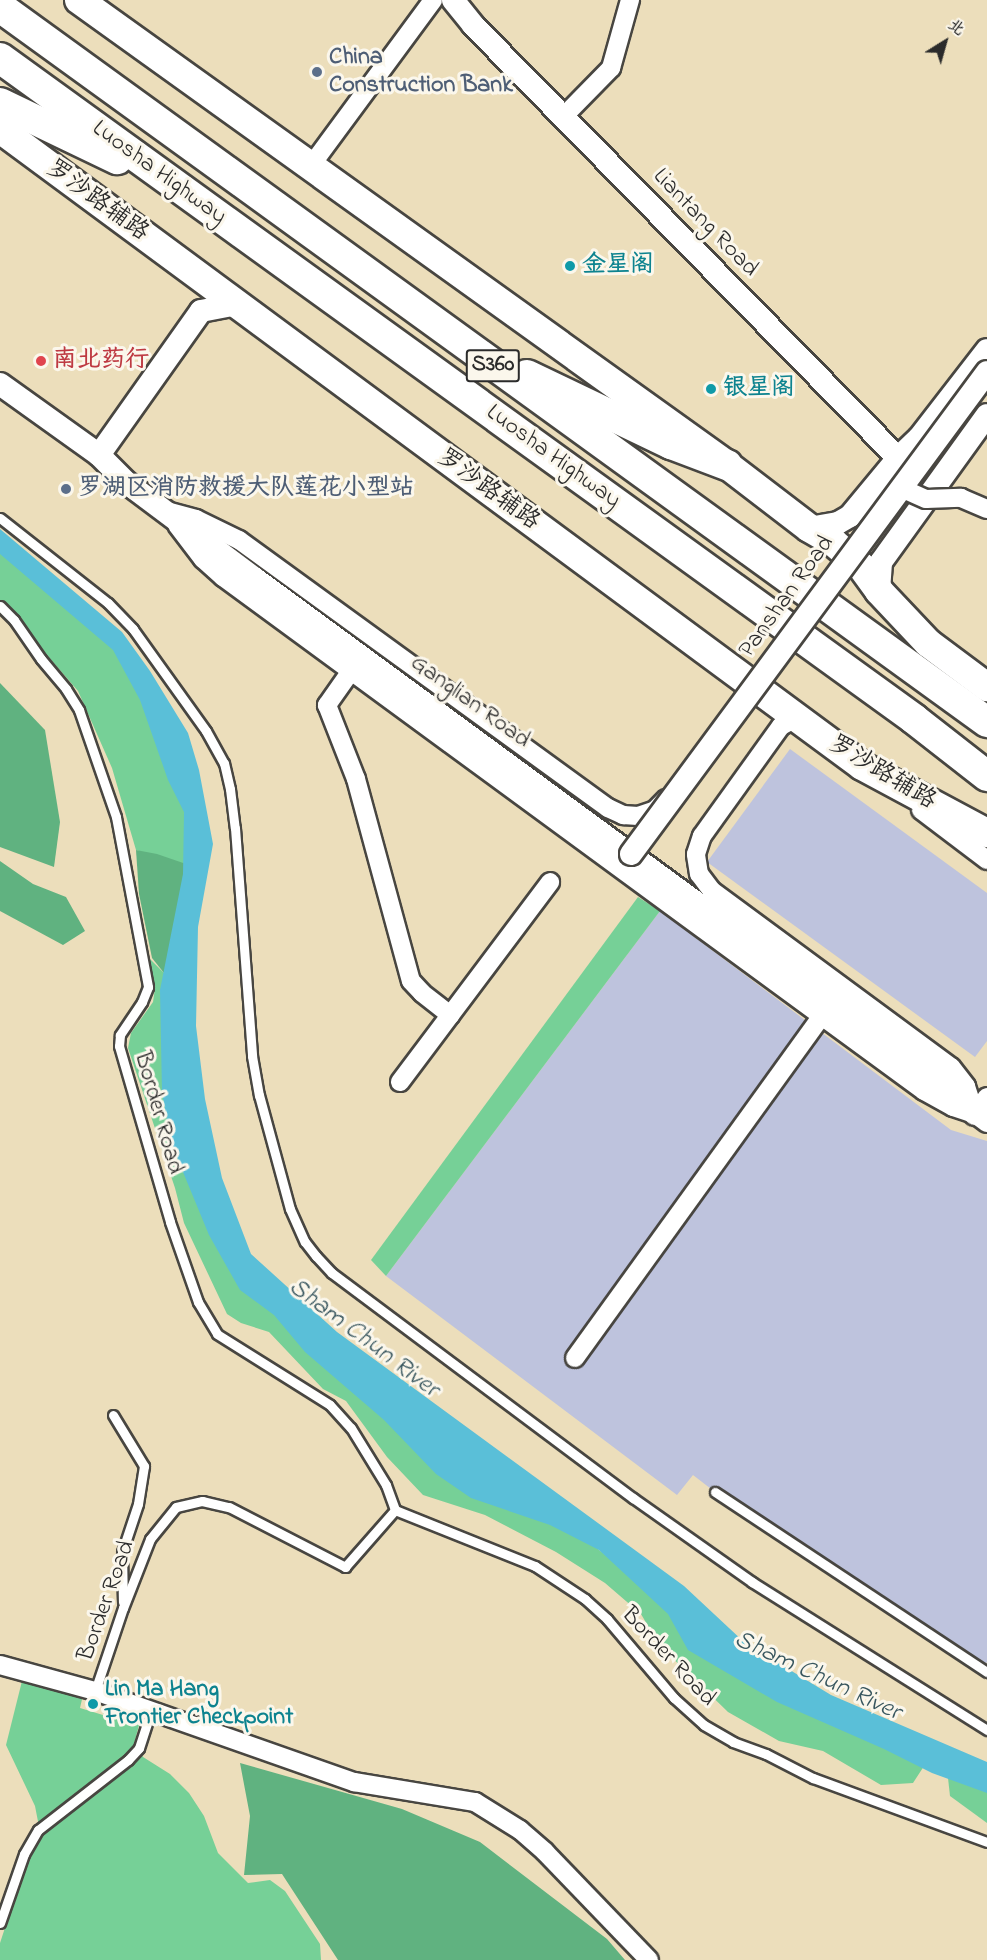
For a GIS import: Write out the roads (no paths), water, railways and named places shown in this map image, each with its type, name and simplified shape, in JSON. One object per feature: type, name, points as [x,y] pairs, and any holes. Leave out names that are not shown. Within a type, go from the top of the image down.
[{"type":"highway","name":"Luosha Highway","points":[[0,7],[890,654],[987,722]]},
{"type":"highway","name":"Luosha Highway","points":[[0,58],[915,719],[987,776]]},
{"type":"highway","points":[[0,104],[185,191]]},
{"type":"highway","points":[[481,357],[572,395],[670,444],[727,465]]},
{"type":"highway","points":[[890,654],[937,671],[987,699]]},
{"type":"main road","points":[[79,0],[727,465],[809,528],[833,542],[861,566],[879,591],[928,643],[987,687]]},
{"type":"main road","name":"罗沙路辅路","points":[[0,129],[862,766],[987,833]]},
{"type":"street","points":[[310,167],[436,0]]},
{"type":"street","name":"Liantang Road","points":[[436,0],[473,25]]},
{"type":"street","name":"Liantang Road","points":[[453,0],[473,25],[898,458]]},
{"type":"street","points":[[563,117],[611,68],[630,0]]},
{"type":"street","points":[[192,272],[201,311]]},
{"type":"street","points":[[99,455],[201,311],[237,304]]},
{"type":"street","name":"Panshan Road","points":[[809,528],[838,524],[850,516],[898,458],[919,438],[987,350]]},
{"type":"street","name":"Panshan Road","points":[[631,854],[987,372]]},
{"type":"street","name":"Ganglian Road","points":[[0,384],[99,455],[127,483],[254,578],[983,1111]]},
{"type":"street","points":[[879,591],[880,562],[987,415]]},
{"type":"street","points":[[902,488],[926,499],[961,498],[987,509]]},
{"type":"street","points":[[164,510],[196,519],[239,540],[600,803],[623,815],[644,815],[660,806],[736,704],[742,690],[742,678]]},
{"type":"street","points":[[164,510],[203,559],[223,578],[939,1100],[983,1111]]},
{"type":"street","points":[[351,671],[327,705],[356,779],[411,981],[422,993],[450,1015]]},
{"type":"street","points":[[796,718],[781,726],[702,836],[696,854],[699,874],[712,891],[951,1067],[983,1111]]},
{"type":"street","points":[[862,766],[987,860]]},
{"type":"street","points":[[400,1082],[550,882]]},
{"type":"street","points":[[575,1358],[822,1016]]},
{"type":"street","points":[[0,1665],[95,1691],[354,1782],[475,1802],[520,1830],[545,1852],[649,1960]]},
{"type":"lane","points":[[0,518],[108,603],[133,629],[206,731],[224,763],[231,789],[252,1056],[259,1095],[290,1209],[305,1242],[315,1256],[351,1287],[633,1498],[715,1556],[987,1730]]},
{"type":"lane","name":"Border Road","points":[[0,606],[14,620],[79,710],[116,817],[148,987],[142,1002],[120,1035],[119,1046],[152,1166],[198,1302],[217,1334],[330,1405],[351,1428],[386,1485],[396,1510],[502,1551],[560,1582],[607,1619],[674,1698],[704,1725],[734,1742],[766,1754],[824,1782],[987,1842]]},
{"type":"lane","points":[[113,1415],[144,1466],[138,1504],[122,1552],[123,1608]]},
{"type":"lane","points":[[714,1492],[987,1672]]},
{"type":"lane","name":"Border Road","points":[[95,1691],[123,1608],[150,1539],[176,1507],[202,1501],[229,1507],[345,1567],[396,1510]]},
{"type":"lane","points":[[0,1923],[24,1854],[38,1830],[128,1761],[139,1748],[151,1710]]},
{"type":"water","points":[[0,529],[122,632],[150,671],[188,733],[199,770],[213,844],[198,927],[196,1026],[205,1099],[222,1178],[251,1254],[337,1332],[684,1586],[744,1642],[831,1695],[987,1762],[987,1793],[932,1773],[884,1749],[777,1702],[688,1650],[668,1614],[599,1550],[550,1525],[471,1498],[436,1474],[384,1420],[305,1352],[274,1315],[240,1290],[209,1235],[171,1143],[162,1092],[160,990],[183,874],[184,812],[168,780],[140,700],[113,650],[0,554]]},
{"type":"place","name":"China Construction Bank","points":[[317,72]]},
{"type":"place","name":"金星阁","points":[[570,266]]},
{"type":"place","name":"南北药行","points":[[41,361]]},
{"type":"place","name":"银星阁","points":[[711,389]]},
{"type":"place","name":"罗湖区消防救援大队莲花小型站","points":[[66,489]]},
{"type":"place","name":"Lin Ma Hang Frontier Checkpoint","points":[[93,1704]]},
{"type":"water label","name":"Sham Chun River","points":[[363,1339]]},
{"type":"water label","name":"Sham Chun River","points":[[817,1677]]}]
